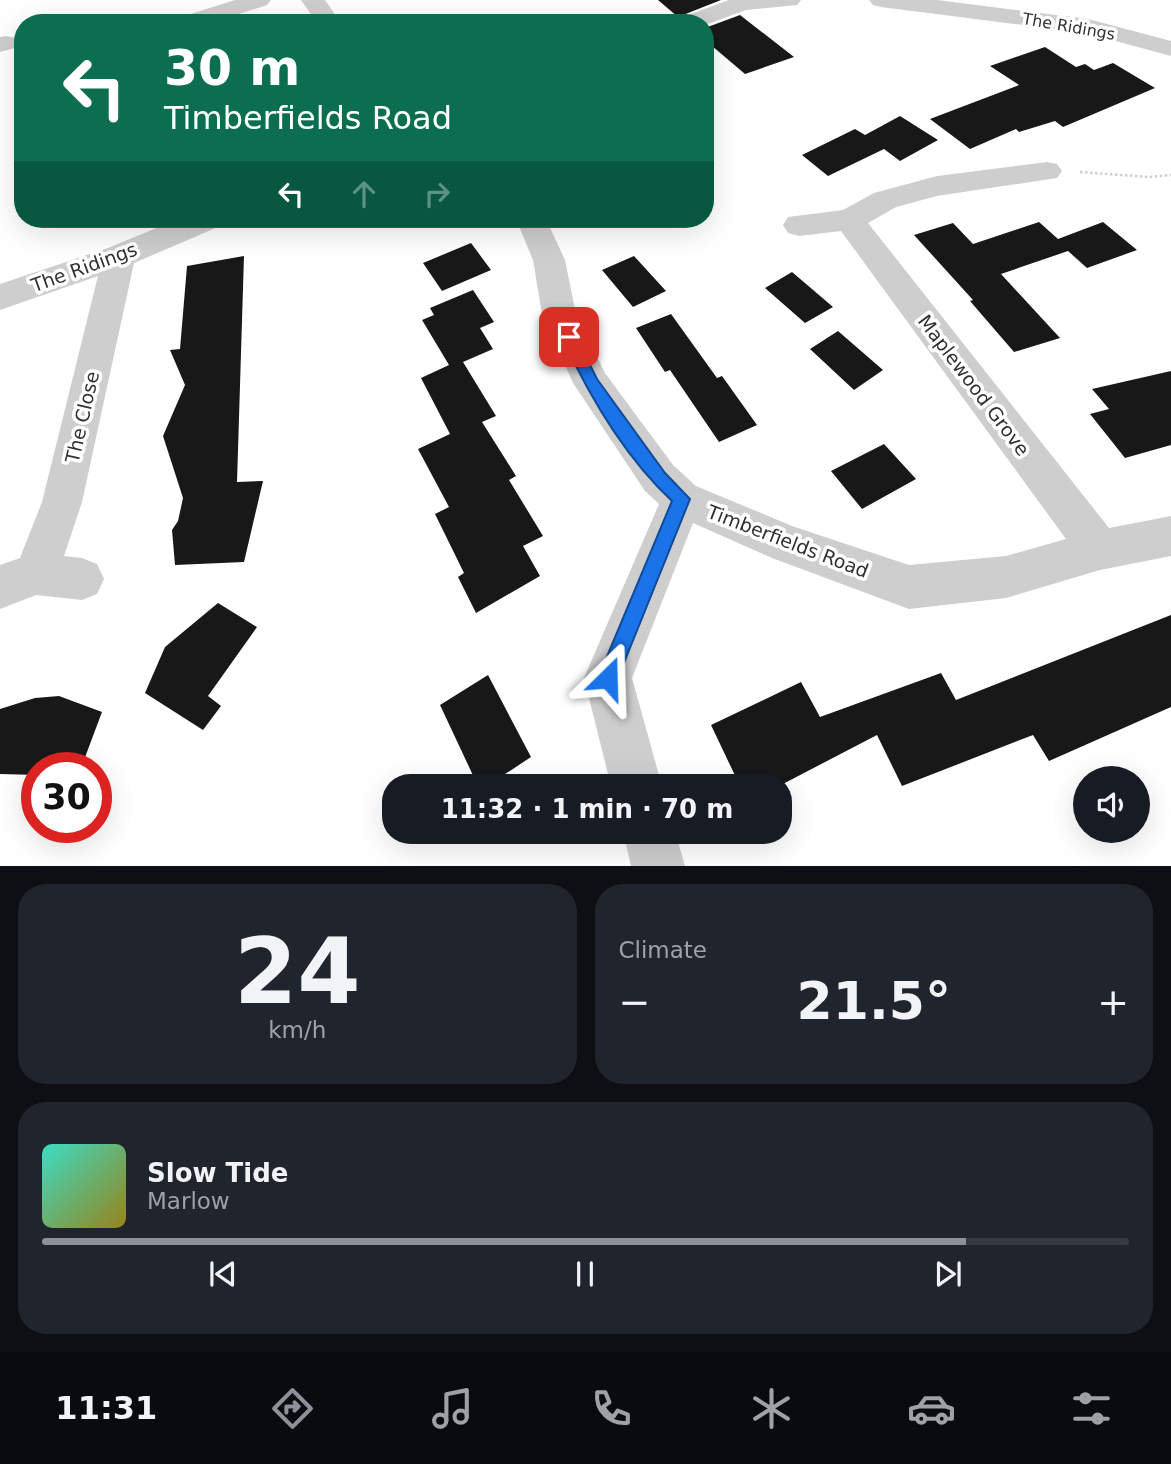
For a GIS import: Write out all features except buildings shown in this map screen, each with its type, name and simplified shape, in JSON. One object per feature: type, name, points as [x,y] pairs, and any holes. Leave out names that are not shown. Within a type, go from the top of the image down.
[{"type":"street","points":[[203,14],[259,0]]},
{"type":"street","points":[[710,14],[742,1],[789,0]]},
{"type":"street","name":"The Ridings","points":[[881,0],[1088,26],[1171,49]]},
{"type":"street","points":[[1082,0],[1088,26]]},
{"type":"street","points":[[799,225],[849,220],[885,200],[937,186],[1047,171]]},
{"type":"street","name":"Maplewood Grove","points":[[849,220],[1100,550]]},
{"type":"street","name":"The Ridings","points":[[0,297],[119,256],[186,228]]},
{"type":"street","name":"Timberfields Road","points":[[535,228],[549,260],[559,314],[591,383],[659,478],[682,499],[787,544],[909,587],[1006,577],[1100,550],[1171,536]]},
{"type":"street","name":"The Close","points":[[18,581],[62,502],[119,256]]},
{"type":"street","points":[[634,774],[608,678],[682,499]]},
{"type":"street","name":"The Close","points":[[18,581],[82,579]]},
{"type":"street","points":[[652,844],[658,866]]},
{"type":"path","points":[[1047,171],[1149,177],[1171,175]]},
{"type":"route","points":[[569,337],[591,383],[659,478],[682,499],[608,678]]}]
